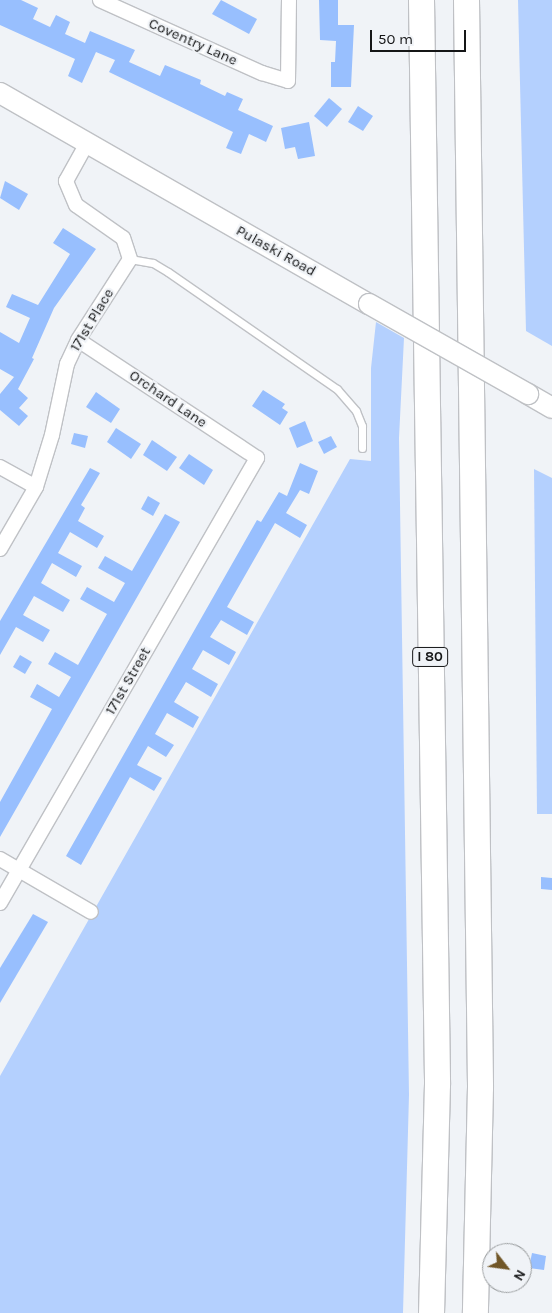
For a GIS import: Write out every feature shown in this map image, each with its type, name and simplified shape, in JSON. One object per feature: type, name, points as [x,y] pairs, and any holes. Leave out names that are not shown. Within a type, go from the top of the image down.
[{"type":"highway","name":"I 80","points":[[421,0],[437,1084],[431,1313]]},
{"type":"highway","points":[[466,0],[480,1087],[475,1313]]},
{"type":"main road","name":"Pulaski Road","points":[[0,93],[86,144],[552,408]]},
{"type":"street","name":"Coventry Lane","points":[[104,1],[262,73],[288,82],[289,0]]},
{"type":"street","points":[[86,144],[66,180],[76,205],[123,238],[130,259]]},
{"type":"street","name":"171st Place","points":[[0,549],[36,487],[52,435],[59,391],[78,340],[130,259]]},
{"type":"street","name":"Orchard Lane","points":[[78,340],[257,458]]},
{"type":"street","name":"171st Street","points":[[0,903],[257,458]]},
{"type":"street","points":[[0,467],[36,487]]},
{"type":"street","points":[[0,859],[91,912]]},
{"type":"lane","points":[[130,259],[153,264],[168,272],[337,389],[356,411],[362,426],[362,448]]},
{"type":"shaded area","points":[[518,0],[552,0],[552,346],[526,331]]},
{"type":"shaded area","points":[[376,322],[404,338],[399,438],[409,1095],[403,1313],[0,1313],[0,1076],[350,459],[371,461],[371,368]]},
{"type":"shaded area","points":[[534,469],[552,478],[552,814],[537,814]]},
{"type":"building","points":[[0,0],[21,0],[38,8],[33,19],[50,27],[56,15],[70,22],[65,34],[85,43],[90,31],[135,50],[129,62],[160,76],[165,65],[201,80],[200,84],[225,96],[227,92],[243,99],[238,110],[273,126],[266,142],[249,134],[241,154],[226,148],[233,132],[109,72],[115,60],[96,52],[82,83],[68,76],[75,59],[0,25]]},
{"type":"building","points":[[221,0],[257,19],[249,34],[212,14]]},
{"type":"building","points":[[319,0],[338,0],[338,25],[354,25],[351,87],[331,87],[331,62],[335,62],[336,41],[320,40]]},
{"type":"building","points":[[329,98],[342,109],[327,127],[314,116]]},
{"type":"building","points":[[358,106],[373,116],[363,131],[348,122]]},
{"type":"building","points":[[309,122],[315,156],[298,159],[295,147],[285,149],[281,128]]},
{"type":"building","points":[[5,181],[28,194],[19,210],[0,198]]},
{"type":"building","points":[[63,228],[96,249],[54,308],[32,358],[34,359],[18,389],[28,398],[19,408],[28,416],[19,426],[0,410],[0,394],[14,377],[0,369],[0,332],[19,343],[30,318],[6,307],[12,294],[38,305],[70,254],[53,243]]},
{"type":"building","points":[[263,390],[285,404],[282,408],[288,412],[280,425],[252,406]]},
{"type":"building","points":[[96,392],[120,409],[111,423],[86,407]]},
{"type":"building","points":[[305,421],[313,441],[297,448],[289,428]]},
{"type":"building","points":[[116,428],[141,444],[131,459],[107,442]]},
{"type":"building","points":[[74,433],[88,436],[85,448],[71,444]]},
{"type":"building","points":[[331,436],[337,447],[324,454],[318,442]]},
{"type":"building","points":[[152,440],[177,457],[167,471],[143,455]]},
{"type":"building","points":[[189,454],[213,470],[204,485],[179,468]]},
{"type":"building","points":[[300,463],[318,471],[309,494],[300,490],[286,513],[307,525],[300,538],[275,523],[227,607],[254,622],[247,635],[221,620],[210,637],[236,652],[229,665],[203,650],[192,669],[218,684],[211,697],[186,682],[174,702],[199,717],[193,728],[167,713],[155,734],[174,745],[166,757],[148,746],[137,765],[162,778],[154,791],[130,777],[81,865],[66,856],[257,520],[261,522],[279,492],[287,496]]},
{"type":"building","points":[[90,468],[100,473],[81,505],[85,508],[78,521],[104,536],[97,548],[70,532],[58,553],[82,566],[76,577],[52,563],[41,583],[70,600],[63,612],[34,596],[23,615],[50,630],[43,642],[16,627],[0,655],[0,621]]},
{"type":"building","points":[[148,496],[160,503],[153,516],[141,509]]},
{"type":"building","points":[[165,514],[180,522],[0,837],[0,802],[52,709],[30,697],[37,684],[59,697],[71,677],[48,664],[55,652],[78,665],[107,614],[80,599],[87,587],[114,602],[125,583],[98,568],[105,556],[132,571]]},
{"type":"building","points":[[20,655],[32,662],[25,674],[13,667]]},
{"type":"building","points":[[541,877],[552,878],[552,890],[541,889]]},
{"type":"building","points":[[33,914],[48,922],[0,1003],[0,968]]},
{"type":"building","points":[[532,1253],[546,1256],[544,1270],[532,1268]]}]
